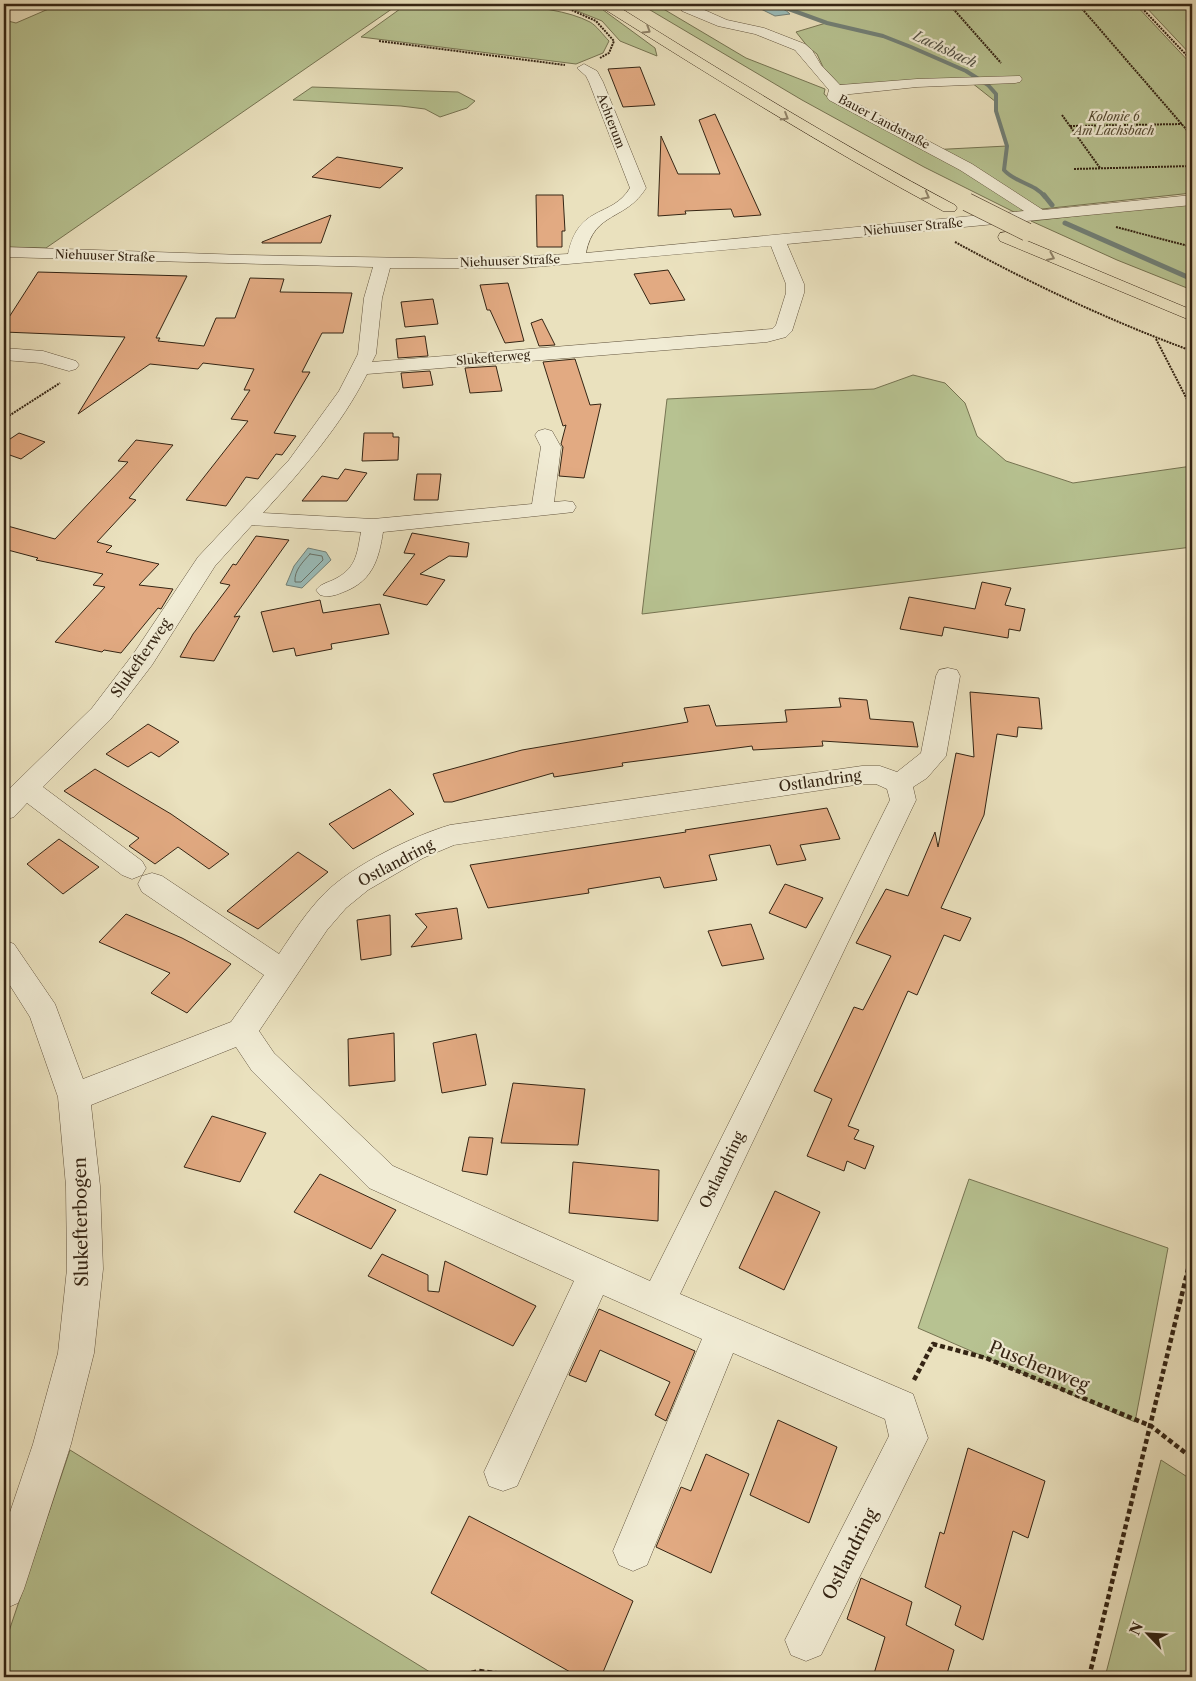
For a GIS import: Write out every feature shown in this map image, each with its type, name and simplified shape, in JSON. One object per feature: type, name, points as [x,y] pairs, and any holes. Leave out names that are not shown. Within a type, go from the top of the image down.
[{"type":"highway","points":[[606,4],[793,122],[871,168],[1006,237],[1192,316]]},
{"type":"highway","points":[[628,4],[802,113],[887,162],[1027,232],[1192,302]]},
{"type":"street","points":[[685,4],[687,8],[723,23],[759,31],[800,47],[807,53],[815,67],[836,90]]},
{"type":"street","name":"Achterum","points":[[576,259],[579,244],[585,231],[591,224],[627,201],[635,194],[638,188],[596,82],[592,74],[584,68]]},
{"type":"street","name":"Bauer Landstraße","points":[[1014,79],[917,82],[836,90],[834,97],[929,145],[1016,196],[1040,216]]},
{"type":"street","points":[[1040,216],[1192,200]]},
{"type":"street","name":"Niehuuser Straße","points":[[4,252],[252,260],[481,264],[576,259],[1040,216]]},
{"type":"street","name":"Slukefterweg","points":[[360,369],[767,336],[779,333],[785,327],[795,293],[795,284],[777,240]]},
{"type":"street","points":[[240,279],[252,260]]},
{"type":"street","name":"Slukefterweg","points":[[4,809],[27,789],[101,714],[143,659],[206,562],[296,464],[348,392],[367,354],[373,298],[383,262]]},
{"type":"street","points":[[4,354],[43,357],[69,365]]},
{"type":"street","points":[[542,508],[551,447],[545,435]]},
{"type":"street","points":[[246,518],[373,526],[565,507]]},
{"type":"street","points":[[328,590],[345,584],[358,574],[366,562],[373,526]]},
{"type":"street","points":[[899,784],[918,772],[932,756],[948,676]]},
{"type":"street","name":"Ostlandring","points":[[242,1031],[317,922],[336,900],[358,882],[413,850],[450,836],[862,775],[880,775],[899,784],[903,800],[658,1302]]},
{"type":"street","points":[[27,789],[142,876],[282,972]]},
{"type":"street","name":"Slukefterbogen","points":[[4,952],[44,1013],[74,1096],[83,1186],[85,1269],[76,1353],[52,1444],[4,1589]]},
{"type":"street","points":[[74,1096],[242,1031],[263,1062],[381,1177],[658,1302],[900,1407]]},
{"type":"street","points":[[503,1472],[595,1274]]},
{"type":"street","points":[[633,1552],[724,1331]]},
{"type":"street","name":"Ostlandring","points":[[806,1640],[909,1438],[900,1407]]},
{"type":"path","points":[[380,41],[584,68],[609,53],[614,41],[596,21],[558,4]]},
{"type":"path","points":[[949,4],[1014,79]]},
{"type":"path","points":[[1078,4],[1192,136]]},
{"type":"path","points":[[1138,4],[1192,61]]},
{"type":"path","points":[[1062,115],[1100,168]]},
{"type":"path","points":[[1070,126],[1183,124]]},
{"type":"path","points":[[1074,169],[1192,166]]},
{"type":"path","points":[[1073,212],[1130,231],[1192,247]]},
{"type":"path","points":[[926,227],[1007,271],[1114,322],[1192,352]]},
{"type":"path","points":[[1156,338],[1192,409]]},
{"type":"path","points":[[4,418],[62,381],[69,365]]},
{"type":"path","points":[[1089,1677],[1192,1253]]},
{"type":"path","name":"Puschenweg","points":[[900,1407],[933,1344],[986,1358],[1151,1426],[1192,1458]]},
{"type":"path","points":[[456,1677],[480,1672],[527,1677]]},
{"type":"green space","points":[[60,4],[399,4],[46,248],[4,247],[4,20],[16,23]]},
{"type":"green space","points":[[407,4],[502,5],[551,10],[590,22],[609,41],[603,53],[576,64],[361,37]]},
{"type":"green space","points":[[560,4],[595,4],[655,48],[657,56],[620,41],[602,21]]},
{"type":"green space","name":"Kolonie 6 Am Lachsbach","points":[[640,4],[655,4],[746,58],[825,89],[824,94],[835,103],[929,150],[1007,146],[996,111],[996,102],[967,79],[840,85],[823,67],[817,54],[808,47],[796,32],[826,23],[775,4],[1135,4],[1192,65],[1192,193],[1014,212],[924,167],[802,100]]},
{"type":"green space","points":[[1143,4],[1192,4],[1192,56]]},
{"type":"green space","points":[[312,87],[458,92],[475,101],[467,108],[440,117],[425,109],[401,106],[293,100]]},
{"type":"green space","points":[[1192,203],[1192,290],[1117,260],[1031,221]]},
{"type":"green space","points":[[913,375],[945,383],[965,403],[977,436],[1006,461],[1073,483],[1192,466],[1192,547],[642,614],[667,399],[874,389]]},
{"type":"green space","points":[[969,1179],[1168,1248],[1135,1422],[918,1328]]},
{"type":"green space","points":[[70,1450],[438,1677],[4,1677],[4,1646]]},
{"type":"green space","points":[[1161,1460],[1192,1480],[1192,1677],[1105,1677]]},
{"type":"water","points":[[751,4],[777,7],[790,14],[775,16]]},
{"type":"water","points":[[308,548],[326,552],[331,560],[302,588],[286,585],[294,566]]},
{"type":"building","points":[[640,67],[655,105],[623,107],[608,69]]},
{"type":"building","points":[[715,114],[761,215],[734,217],[731,209],[685,211],[686,214],[658,216],[661,136],[678,174],[720,174],[699,120]]},
{"type":"building","points":[[337,157],[403,168],[380,188],[312,177]]},
{"type":"building","points":[[536,195],[563,195],[565,231],[562,231],[562,247],[537,247]]},
{"type":"building","points":[[331,215],[321,243],[262,243],[262,242]]},
{"type":"building","points":[[668,270],[685,300],[650,304],[634,274]]},
{"type":"building","points":[[38,272],[187,276],[156,338],[160,338],[158,341],[204,346],[216,318],[235,318],[250,278],[284,279],[280,292],[352,293],[343,333],[322,333],[302,372],[310,372],[274,433],[296,436],[282,455],[276,454],[258,479],[246,477],[226,506],[186,500],[248,421],[231,419],[250,390],[244,390],[254,369],[203,363],[198,369],[150,364],[78,414],[125,337],[4,332],[4,325]]},
{"type":"building","points":[[508,283],[524,341],[505,343],[490,310],[487,310],[480,285]]},
{"type":"building","points":[[433,299],[438,324],[405,327],[401,302]]},
{"type":"building","points":[[542,319],[555,345],[539,346],[531,323]]},
{"type":"building","points":[[425,336],[428,356],[398,358],[396,339]]},
{"type":"building","points":[[575,359],[590,405],[601,404],[584,478],[559,476],[563,447],[561,444],[566,425],[563,426],[543,362]]},
{"type":"building","points":[[496,366],[502,391],[470,393],[465,368]]},
{"type":"building","points":[[430,371],[433,385],[403,388],[401,373]]},
{"type":"building","points":[[19,433],[45,442],[21,459],[4,453],[4,443]]},
{"type":"building","points":[[364,433],[393,433],[393,437],[399,437],[398,460],[362,461]]},
{"type":"building","points":[[136,440],[173,445],[129,498],[136,500],[97,542],[112,546],[106,552],[159,564],[139,585],[173,589],[161,609],[158,608],[121,653],[104,650],[102,652],[55,642],[105,587],[93,585],[103,574],[36,560],[38,558],[4,549],[4,525],[55,539],[128,462],[118,461]]},
{"type":"building","points":[[345,469],[367,473],[347,501],[302,501],[322,476],[338,479]]},
{"type":"building","points":[[417,474],[441,474],[438,500],[414,500]]},
{"type":"building","points":[[412,533],[469,543],[467,557],[449,556],[420,574],[445,580],[427,605],[383,595],[415,554],[404,553]]},
{"type":"building","points":[[256,536],[289,540],[234,617],[240,616],[214,661],[180,657],[193,634],[230,585],[220,583],[233,564],[236,565]]},
{"type":"building","points":[[982,582],[1011,588],[1005,605],[1025,609],[1020,631],[1009,629],[1008,638],[944,627],[942,636],[900,629],[909,597],[975,609]]},
{"type":"building","points":[[320,600],[323,613],[380,604],[389,634],[331,644],[332,649],[296,656],[294,648],[273,652],[261,612]]},
{"type":"building","points":[[970,692],[1039,698],[1042,729],[1018,727],[1017,737],[997,734],[984,815],[941,908],[971,918],[960,941],[944,935],[917,995],[908,991],[848,1126],[859,1130],[854,1139],[874,1146],[865,1169],[847,1161],[844,1171],[807,1156],[832,1099],[814,1091],[854,1007],[863,1010],[891,956],[856,943],[886,889],[908,896],[935,832],[938,847],[956,753],[974,757]]},
{"type":"building","points":[[839,698],[867,700],[870,719],[913,722],[918,747],[822,741],[823,746],[753,750],[752,746],[622,763],[623,766],[554,777],[553,773],[452,802],[444,802],[433,774],[522,750],[688,722],[684,708],[709,705],[716,726],[787,722],[785,710],[841,707]]},
{"type":"building","points":[[148,724],[179,742],[159,757],[151,752],[128,767],[106,754]]},
{"type":"building","points":[[95,769],[171,814],[229,854],[209,869],[178,847],[155,864],[129,846],[139,838],[64,791]]},
{"type":"building","points":[[390,789],[414,814],[353,849],[329,824]]},
{"type":"building","points":[[827,808],[840,839],[800,845],[806,860],[777,865],[770,845],[709,855],[717,880],[664,888],[660,877],[588,889],[589,893],[488,908],[470,865],[686,832],[685,830]]},
{"type":"building","points":[[59,839],[99,867],[63,894],[27,864]]},
{"type":"building","points":[[298,852],[328,872],[258,929],[227,911]]},
{"type":"building","points":[[785,884],[823,898],[806,928],[769,913]]},
{"type":"building","points":[[457,908],[462,939],[411,947],[427,927],[415,914]]},
{"type":"building","points":[[126,914],[182,938],[231,964],[187,1013],[151,993],[170,973],[99,942]]},
{"type":"building","points":[[390,915],[391,955],[361,960],[357,920]]},
{"type":"building","points":[[751,924],[764,959],[722,966],[708,931]]},
{"type":"building","points":[[394,1033],[395,1081],[349,1086],[348,1039]]},
{"type":"building","points":[[476,1034],[486,1085],[442,1093],[433,1043]]},
{"type":"building","points":[[513,1083],[585,1089],[578,1145],[501,1143]]},
{"type":"building","points":[[212,1116],[266,1133],[240,1182],[184,1167]]},
{"type":"building","points":[[469,1137],[493,1138],[487,1175],[462,1171]]},
{"type":"building","points":[[573,1162],[659,1170],[658,1221],[569,1213]]},
{"type":"building","points":[[320,1174],[396,1210],[371,1249],[294,1212]]},
{"type":"building","points":[[775,1191],[820,1212],[784,1290],[739,1268]]},
{"type":"building","points":[[382,1254],[428,1275],[428,1291],[439,1292],[445,1261],[536,1306],[513,1346],[368,1276]]},
{"type":"building","points":[[599,1309],[695,1351],[666,1421],[655,1415],[670,1382],[600,1350],[586,1382],[569,1375]]},
{"type":"building","points":[[778,1420],[837,1447],[809,1523],[750,1495]]},
{"type":"building","points":[[968,1448],[1045,1481],[1028,1538],[1013,1531],[983,1640],[955,1625],[961,1606],[925,1587],[940,1532],[944,1534]]},
{"type":"building","points":[[706,1454],[749,1474],[711,1573],[656,1547],[681,1487],[691,1491]]},
{"type":"building","points":[[469,1516],[633,1601],[601,1677],[579,1677],[431,1593]]},
{"type":"building","points":[[861,1578],[912,1602],[906,1625],[954,1650],[946,1677],[873,1677],[885,1637],[847,1619]]},
{"type":"waterway","name":"Lachsbach","points":[[775,4],[827,23],[883,36],[966,71],[988,85],[996,94],[996,111],[1007,146],[1004,170],[1014,178],[1041,192],[1045,197]]},
{"type":"waterway","name":"Lachsbach","points":[[1044,195],[1052,205]]},
{"type":"waterway","name":"Lachsbach","points":[[1065,223],[1192,279]]}]
